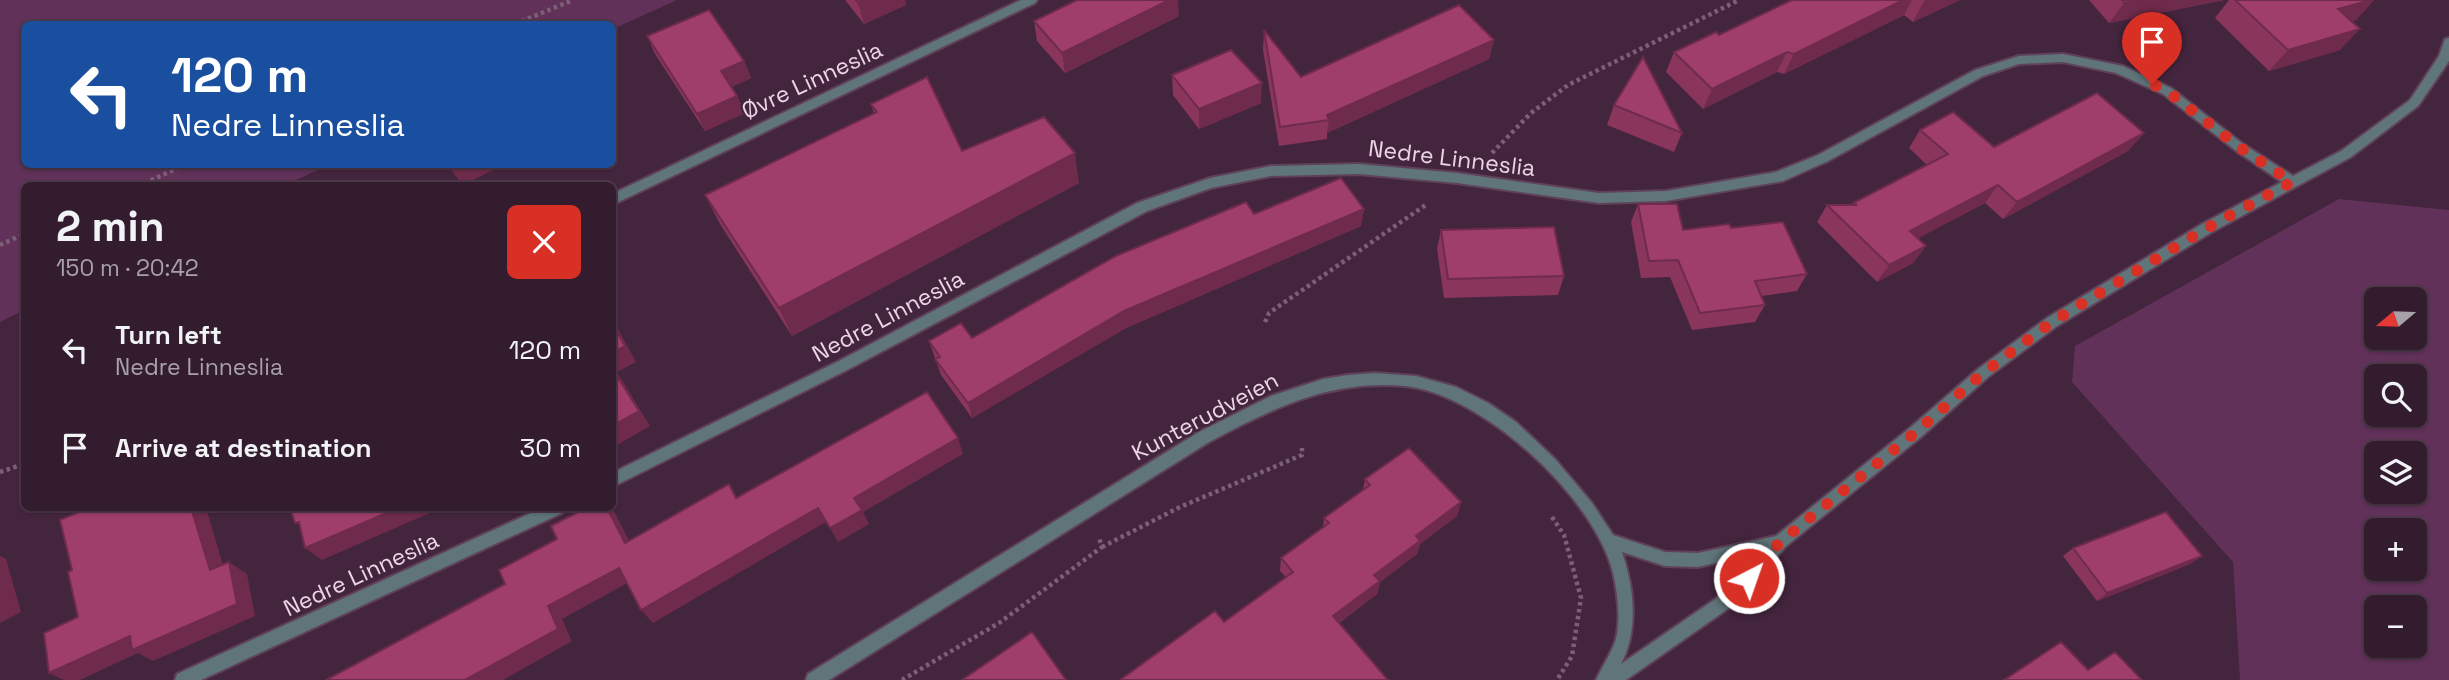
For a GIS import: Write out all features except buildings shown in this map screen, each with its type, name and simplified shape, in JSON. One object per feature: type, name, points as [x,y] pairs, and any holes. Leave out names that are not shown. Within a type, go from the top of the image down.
[{"type":"street","name":"Øvre Linneslia","points":[[616,198],[1031,0]]},
{"type":"street","points":[[1612,680],[1733,596],[1780,542],[1916,432],[1983,373],[2052,322],[2207,228],[2346,154],[2414,103],[2445,57],[2449,41]]},
{"type":"street","name":"Nedre Linneslia","points":[[616,479],[842,366],[1142,207],[1210,183],[1271,171],[1359,169],[1457,178],[1600,198],[1666,196],[1777,177],[1823,158],[1979,73],[2019,60],[2063,58],[2119,69],[2167,91],[2239,147],[2292,182]]},
{"type":"street","name":"Kunterudveien","points":[[814,680],[1204,437],[1255,410],[1308,387],[1366,380],[1398,380],[1453,393],[1502,420],[1552,465],[1609,541],[1621,573],[1624,637],[1604,680]]},
{"type":"street","name":"Nedre Linneslia","points":[[183,680],[256,649],[551,511]]},
{"type":"street","points":[[1609,541],[1665,559],[1698,559],[1780,542]]},
{"type":"path","points":[[522,21],[573,0]]},
{"type":"path","points":[[1265,323],[1269,313],[1410,217],[1491,154],[1531,113],[1568,85],[1739,0]]},
{"type":"path","points":[[147,182],[178,168]]},
{"type":"path","points":[[0,244],[21,235]]},
{"type":"path","points":[[902,680],[999,623],[1102,547],[1180,507],[1302,456],[1302,448]]},
{"type":"path","points":[[0,472],[21,465]]},
{"type":"path","points":[[1092,506],[1102,547]]},
{"type":"path","points":[[1545,506],[1564,536],[1581,598],[1572,656],[1557,680]]},
{"type":"shaded area","points":[[0,0],[677,0],[616,28],[616,21],[21,21],[21,168],[322,168],[292,182],[21,182],[21,312],[0,322]]},
{"type":"shaded area","points":[[2339,199],[2449,210],[2449,680],[2240,680],[2233,562],[2072,382],[2075,346]]},
{"type":"route","points":[[1749,578],[1780,542],[1916,432],[1983,373],[2052,322],[2207,228],[2292,182],[2239,147],[2167,91],[2152,84]]}]
